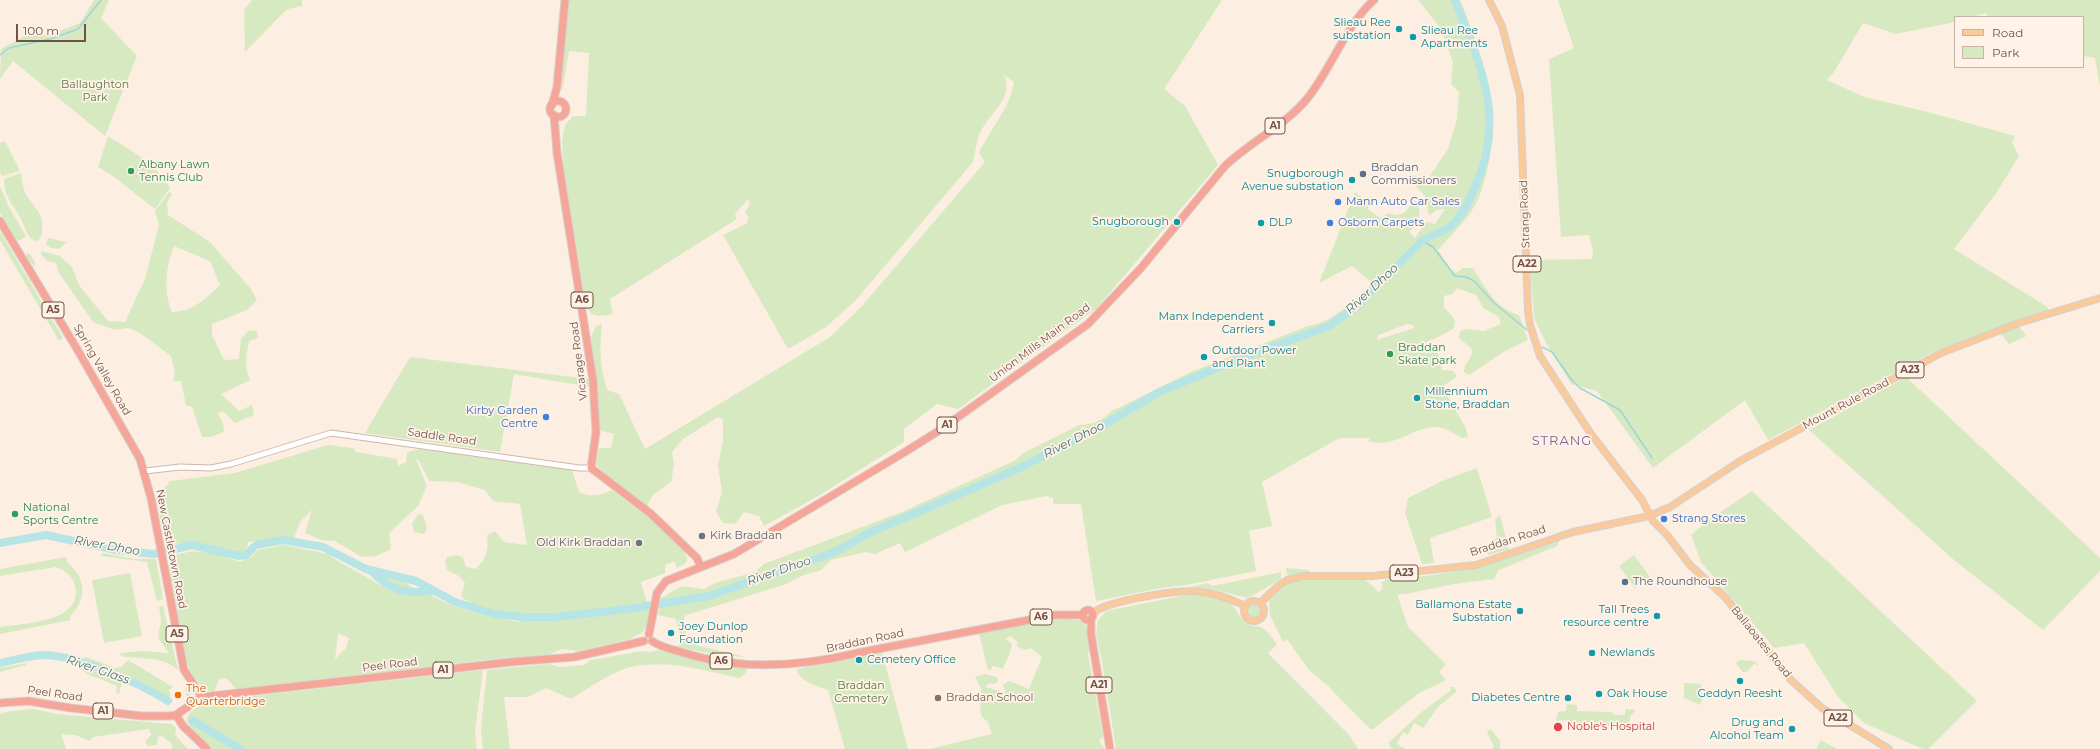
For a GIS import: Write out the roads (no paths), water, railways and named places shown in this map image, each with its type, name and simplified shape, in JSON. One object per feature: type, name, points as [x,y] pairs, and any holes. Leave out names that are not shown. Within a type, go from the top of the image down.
[{"type":"highway","name":"Vicarage Road","points":[[565,0],[557,87],[551,111],[554,115],[557,134],[557,153],[593,380],[596,432],[591,468]]},
{"type":"highway","name":"Union Mills Main Road","points":[[650,636],[657,593],[666,581],[724,559],[754,543],[905,452],[946,426],[1088,324],[1140,268],[1225,166],[1239,153],[1302,104],[1356,22],[1374,0]]},
{"type":"highway","name":"Vicarage Road","points":[[557,87],[566,109],[557,134]]},
{"type":"highway","points":[[552,105],[559,101],[563,103]]},
{"type":"highway","points":[[554,115],[558,117],[564,114]]},
{"type":"highway","name":"Spring Valley Road","points":[[0,221],[77,349],[140,459],[145,471]]},
{"type":"highway","points":[[591,468],[650,513],[698,558],[701,567]]},
{"type":"highway","name":"New Castletown Road","points":[[145,471],[184,670],[202,697]]},
{"type":"highway","name":"Braddan Road","points":[[644,640],[647,643],[650,636],[690,655],[732,663],[765,666],[790,665],[825,661],[857,653],[1055,615],[1083,615],[1085,619],[1092,617]]},
{"type":"highway","name":"A21","points":[[1092,617],[1091,634],[1110,749]]},
{"type":"highway","name":"Peel Road","points":[[0,703],[28,701],[71,708],[142,716],[178,714],[202,697],[510,662],[574,657],[644,640]]},
{"type":"highway","points":[[178,714],[183,726],[207,749]]},
{"type":"main road","name":"Strang Road","points":[[1489,0],[1502,26],[1520,95],[1528,311],[1535,344],[1540,356],[1591,434],[1642,500],[1649,516]]},
{"type":"main road","name":"Mount Rule Road","points":[[1649,516],[1670,507],[1740,461],[1941,353],[2019,323],[2100,298]]},
{"type":"main road","name":"Saddle Road","points":[[145,471],[180,467],[211,468],[231,464],[331,433],[584,469],[591,468]]},
{"type":"main road","name":"Braddan Road","points":[[1260,604],[1278,586],[1287,580],[1303,576],[1373,576],[1420,572],[1483,563],[1573,532],[1649,516]]},
{"type":"main road","name":"Ballaoates Road","points":[[1649,516],[1667,535],[1690,564],[1725,597],[1791,680],[1822,708],[1889,749]]},
{"type":"main road","points":[[1092,617],[1106,606],[1185,591],[1219,595],[1246,606]]},
{"type":"main road","points":[[1251,602],[1260,604],[1263,608],[1263,614],[1256,620],[1250,620],[1245,615],[1246,606],[1251,602]]},
{"type":"waterway","points":[[0,55],[9,48],[50,39],[78,29],[101,0]]},
{"type":"waterway","name":"River Dhoo","points":[[0,543],[46,535],[116,550],[154,554],[192,545],[239,556],[246,555],[256,545],[283,540],[323,547],[366,569],[416,581],[455,602],[494,614],[522,617],[557,617],[627,609],[709,596],[835,552],[869,533],[1013,471],[1097,429],[1159,392],[1234,361],[1329,326],[1358,305],[1422,241],[1451,226],[1459,218],[1475,187],[1484,162],[1489,138],[1489,115],[1481,70],[1455,0]]},
{"type":"waterway","points":[[1422,241],[1433,247],[1455,276],[1466,277],[1474,281],[1493,302],[1527,330]]},
{"type":"waterway","points":[[1542,347],[1552,352],[1571,379],[1580,388],[1620,410],[1652,458]]},
{"type":"waterway","name":"River Dhoo","points":[[371,571],[385,583],[399,590],[414,592],[433,591]]},
{"type":"waterway","name":"River Glass","points":[[0,663],[40,655],[74,660],[91,665],[125,679],[168,701]]},
{"type":"waterway","name":"River Glass","points":[[193,721],[240,749]]},
{"type":"place","name":"Slieau Ree substation","points":[[1399,29]]},
{"type":"place","name":"Slieau Ree Apartments","points":[[1413,37]]},
{"type":"place","name":"Albany Lawn Tennis Club","points":[[131,171]]},
{"type":"place","name":"Braddan Commissioners","points":[[1363,174]]},
{"type":"place","name":"Snugborough Avenue substation","points":[[1352,180]]},
{"type":"place","name":"Mann Auto Car Sales","points":[[1338,202]]},
{"type":"place","name":"Snugborough","points":[[1177,222]]},
{"type":"place","name":"DLP","points":[[1261,223]]},
{"type":"place","name":"Osborn Carpets","points":[[1330,223]]},
{"type":"place","name":"Manx Independent Carriers","points":[[1272,323]]},
{"type":"place","name":"Braddan Skate park","points":[[1390,354]]},
{"type":"place","name":"Outdoor Power and Plant","points":[[1204,357]]},
{"type":"place","name":"Millennium Stone, Braddan","points":[[1417,398]]},
{"type":"place","name":"Kirby Garden Centre","points":[[546,417]]},
{"type":"place","name":"National Sports Centre","points":[[15,514]]},
{"type":"place","name":"Strang Stores","points":[[1664,519]]},
{"type":"place","name":"Kirk Braddan","points":[[702,536]]},
{"type":"place","name":"Old Kirk Braddan","points":[[639,543]]},
{"type":"place","name":"The Roundhouse","points":[[1625,582]]},
{"type":"place","name":"Ballamona Estate Substation","points":[[1520,611]]},
{"type":"place","name":"Tall Trees resource centre","points":[[1657,616]]},
{"type":"place","name":"Joey Dunlop Foundation","points":[[671,633]]},
{"type":"place","name":"Newlands","points":[[1592,653]]},
{"type":"place","name":"Cemetery Office","points":[[859,660]]},
{"type":"place","name":"Geddyn Reesht","points":[[1740,681]]},
{"type":"place","name":"Oak House","points":[[1599,694]]},
{"type":"place","name":"The Quarterbridge","points":[[178,695]]},
{"type":"place","name":"Braddan School","points":[[938,698]]},
{"type":"place","name":"Diabetes Centre","points":[[1568,698]]},
{"type":"place","name":"Noble's Hospital","points":[[1558,727]]},
{"type":"place","name":"Drug and Alcohol Team","points":[[1792,729]]},
{"type":"district","name":"STRANG","points":[[1562,441]]},
{"type":"park label","name":"Ballaughton Park","points":[[95,91]]},
{"type":"park label","name":"Braddan Cemetery","points":[[861,692]]}]
